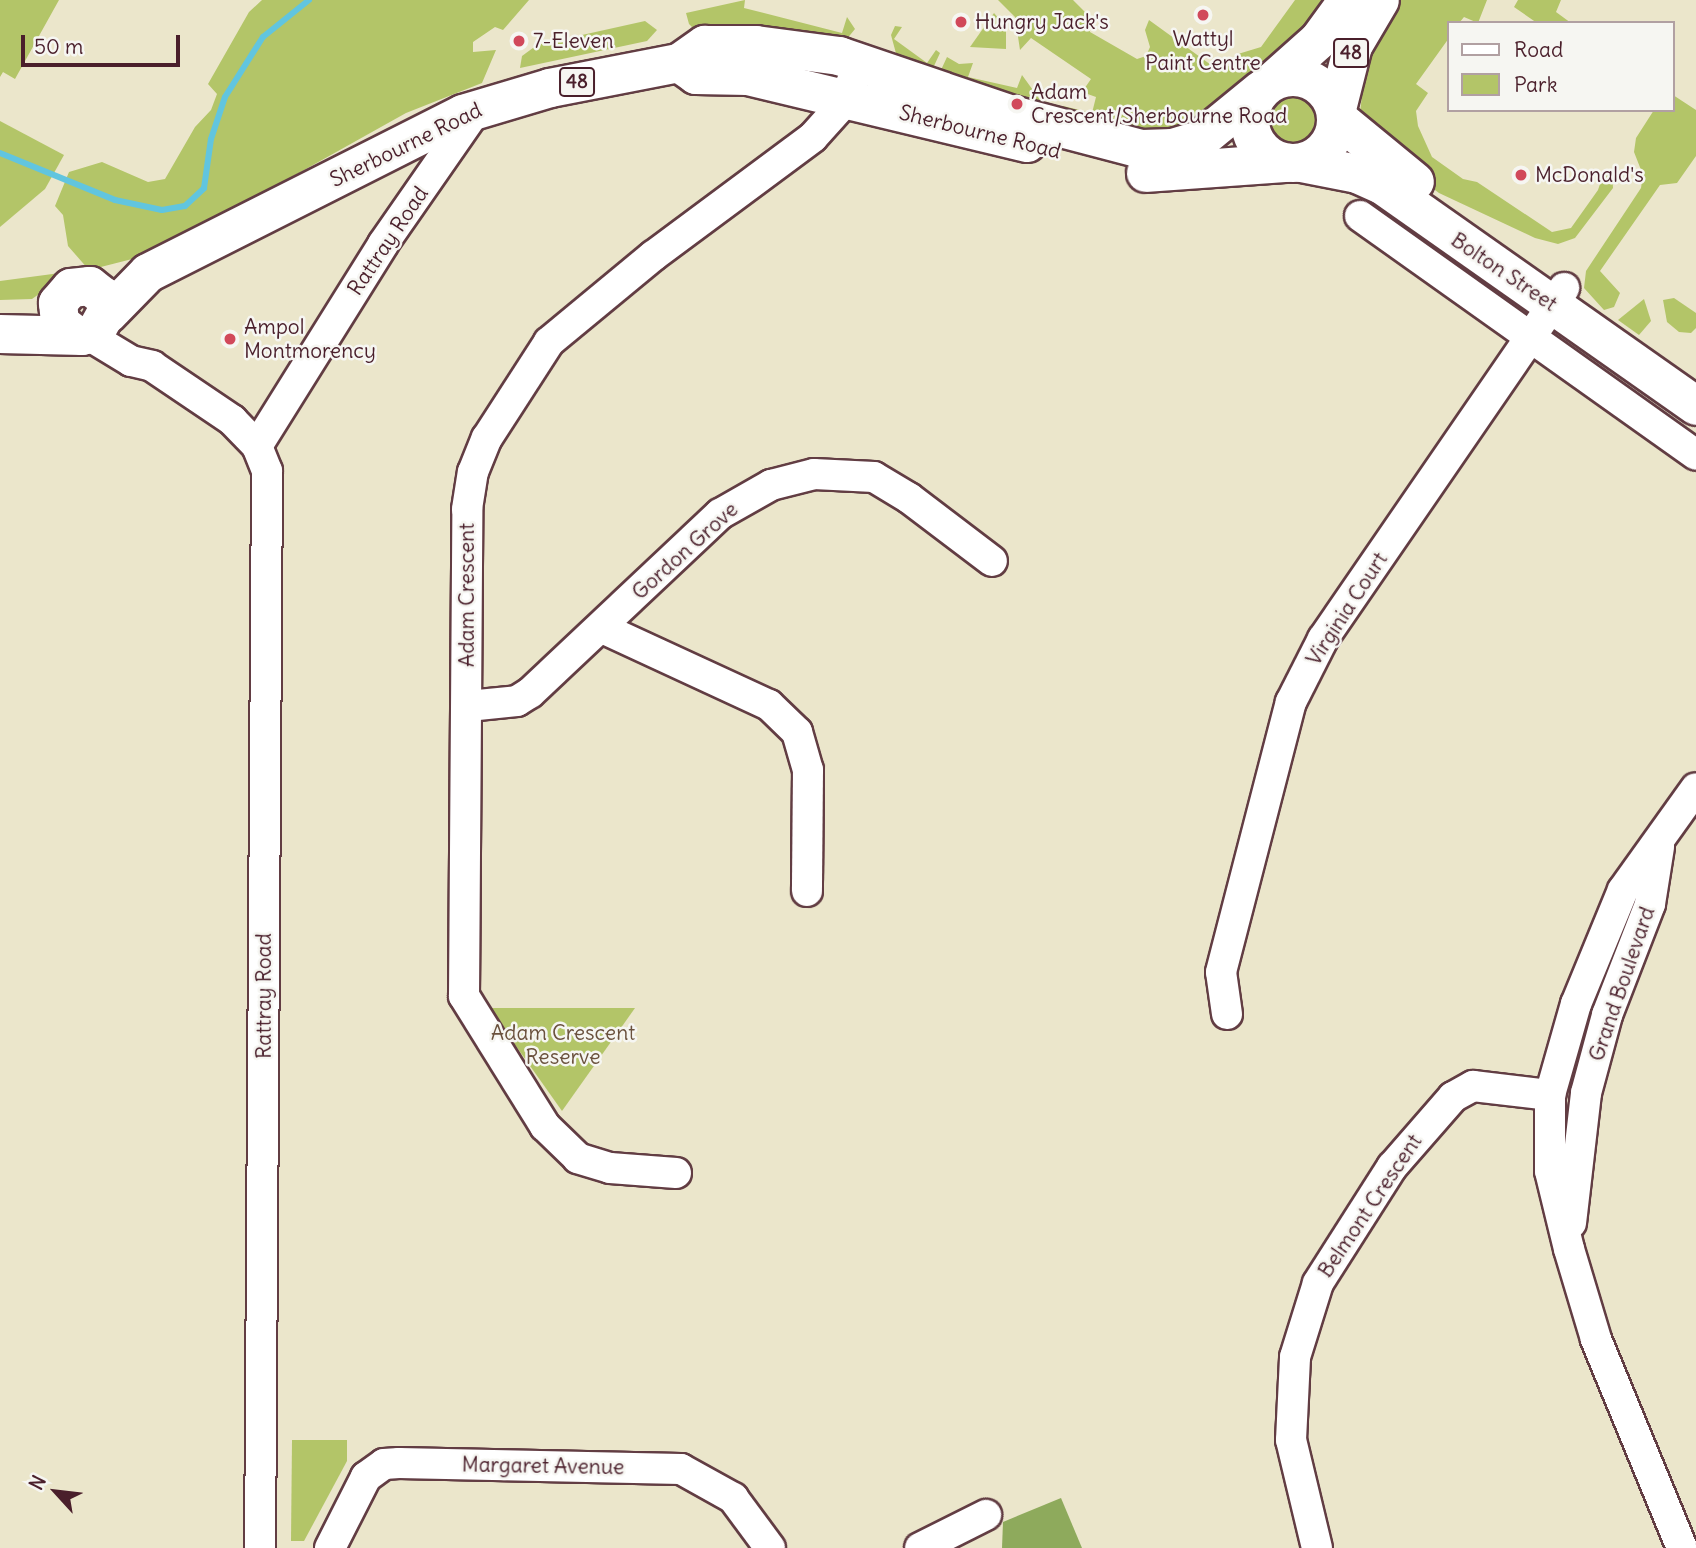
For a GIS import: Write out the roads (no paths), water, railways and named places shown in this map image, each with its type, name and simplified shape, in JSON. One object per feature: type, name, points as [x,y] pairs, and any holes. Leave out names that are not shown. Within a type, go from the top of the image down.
[{"type":"main road","name":"48","points":[[1267,86],[1319,40],[1349,0]]},
{"type":"main road","name":"48","points":[[1294,163],[1326,148],[1334,136],[1336,115],[1353,46],[1380,0]]},
{"type":"main road","name":"Sherbourne Road","points":[[87,316],[148,273],[477,108],[550,88],[679,63],[697,47],[724,43],[816,51],[859,61],[1012,114],[1143,149],[1172,148],[1200,140],[1267,86]]},
{"type":"main road","name":"Sherbourne Road","points":[[679,63],[696,75],[748,76],[1142,172],[1294,163]]},
{"type":"main road","name":"48","points":[[1267,86],[1302,77],[1327,92],[1336,115]]},
{"type":"main road","points":[[1267,86],[1250,111],[1252,135],[1268,156],[1294,163]]},
{"type":"main road","name":"Bolton Street","points":[[1336,115],[1434,197],[1696,406]]},
{"type":"main road","name":"Bolton Street","points":[[1294,163],[1357,174],[1382,184],[1696,382]]},
{"type":"main road","points":[[0,312],[87,316]]},
{"type":"main road","points":[[0,334],[87,316]]},
{"type":"street","name":"Adam Crescent","points":[[676,1172],[610,1168],[578,1157],[545,1126],[464,996],[468,706],[467,509],[473,472],[487,438],[560,331],[813,137],[845,98],[859,61]]},
{"type":"street","name":"Rattray Road","points":[[257,446],[376,255],[477,108]]},
{"type":"street","name":"Bolton Street","points":[[1360,216],[1696,455]]},
{"type":"street","name":"Virginia Court","points":[[1227,1014],[1221,972],[1291,702],[1323,639],[1534,338],[1559,297]]},
{"type":"street","name":"Rattray Road","points":[[87,316],[139,349],[152,366],[232,420],[257,446],[265,462],[268,493],[260,1548]]},
{"type":"street","name":"Gordon Grove","points":[[468,706],[517,701],[602,628],[720,514],[771,485],[814,474],[874,477],[891,485],[992,562]]},
{"type":"street","points":[[602,628],[769,705],[797,732],[808,770],[806,891]]},
{"type":"street","name":"Grand Boulevard","points":[[1682,1548],[1596,1339],[1569,1250],[1550,1171],[1550,1095],[1576,1004],[1623,890],[1660,844],[1696,788]]},
{"type":"street","name":"Grand Boulevard","points":[[1569,1250],[1586,1093],[1607,1014],[1650,904],[1660,844]]},
{"type":"street","name":"Belmont Crescent","points":[[1317,1548],[1291,1440],[1295,1357],[1318,1283],[1392,1167],[1453,1097],[1473,1086],[1550,1095]]},
{"type":"street","name":"Margaret Avenue","points":[[330,1548],[366,1477],[384,1464],[399,1463],[681,1469],[733,1498],[770,1548]]},
{"type":"street","points":[[920,1548],[986,1515]]},
{"type":"waterway","points":[[0,153],[115,200],[162,210],[185,206],[204,188],[211,139],[225,97],[263,37],[309,0]]},
{"type":"place","name":"Wattyl Paint Centre","points":[[1203,15]]},
{"type":"place","name":"Hungry Jack's","points":[[961,22]]},
{"type":"place","name":"7-Eleven","points":[[519,41]]},
{"type":"place","name":"Adam Crescent/Sherbourne Road","points":[[1017,104]]},
{"type":"place","name":"McDonald's","points":[[1521,175]]},
{"type":"place","name":"Ampol Montmorency","points":[[230,339]]},
{"type":"park label","name":"Adam Crescent Reserve","points":[[563,1045]]}]
